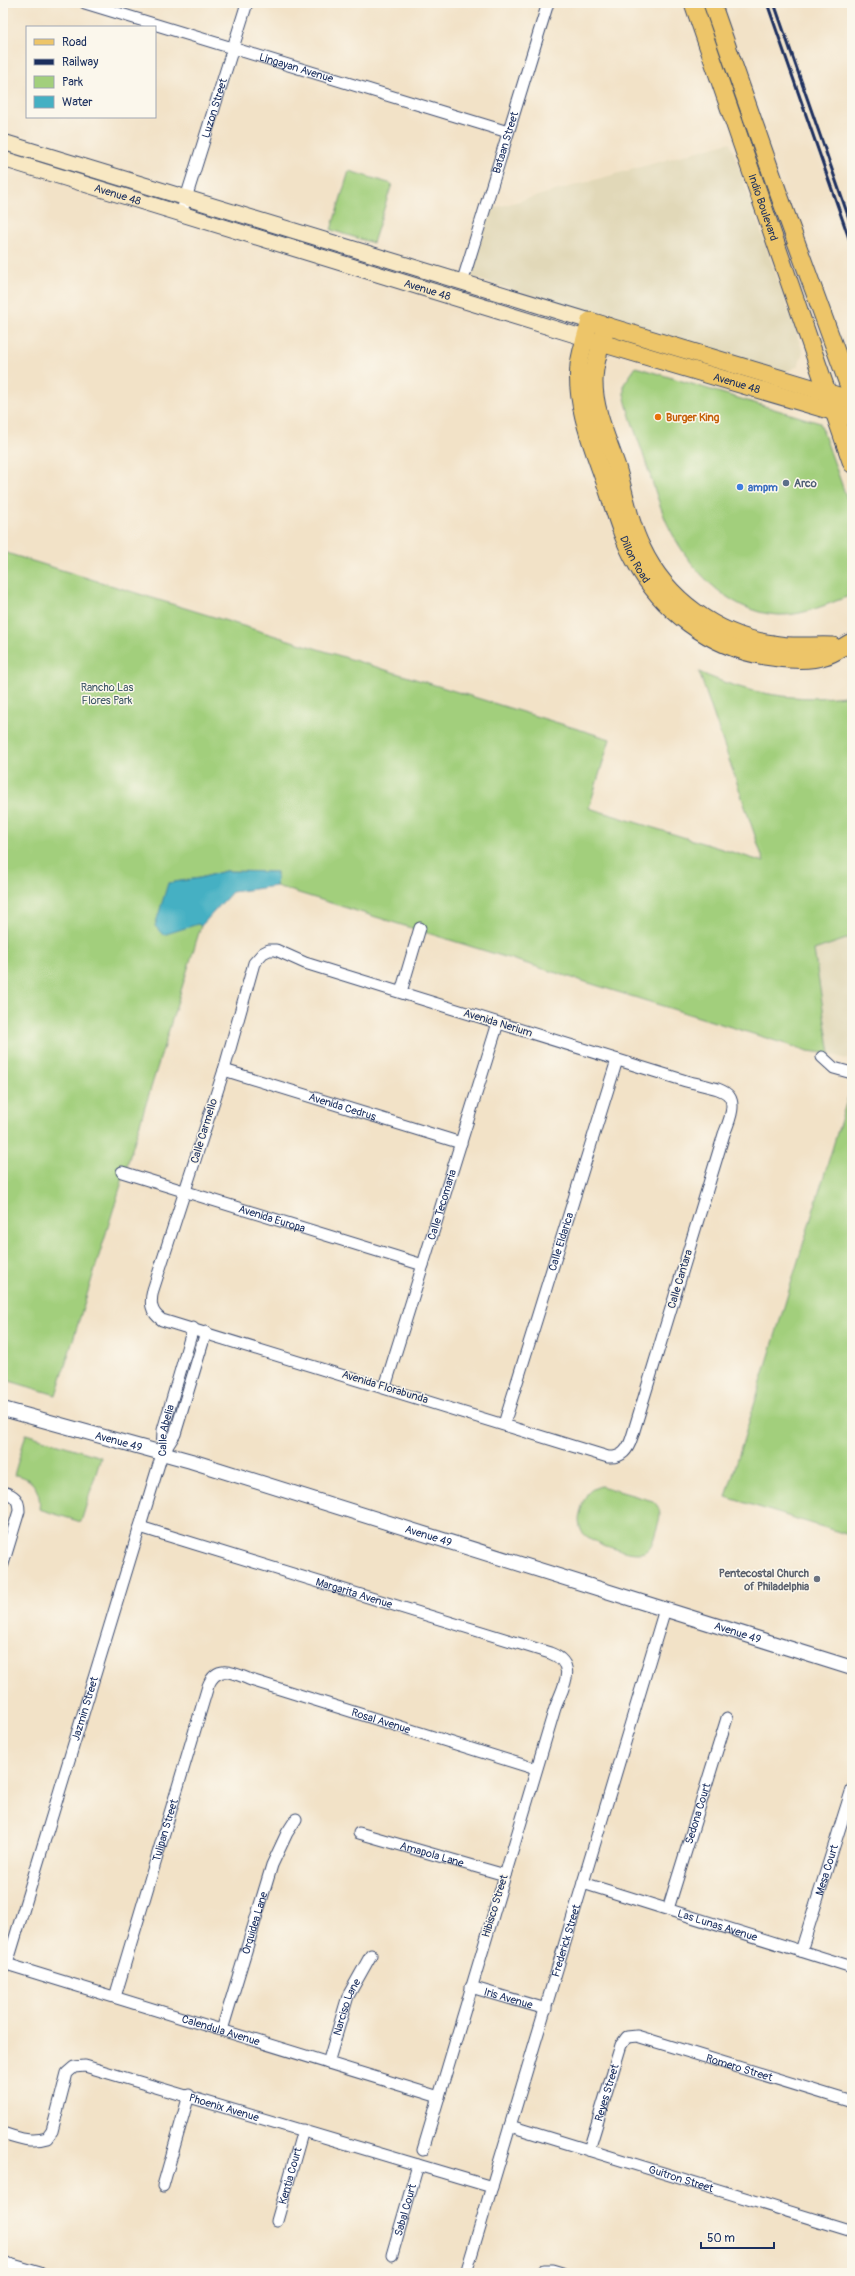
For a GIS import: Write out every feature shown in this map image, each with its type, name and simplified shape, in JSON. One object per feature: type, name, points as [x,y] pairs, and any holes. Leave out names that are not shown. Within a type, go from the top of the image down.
[{"type":"main road","name":"Indio Boulevard","points":[[692,3],[852,464]]},
{"type":"main road","name":"Indio Boulevard","points":[[712,3],[852,395]]},
{"type":"main road","name":"Avenue 48","points":[[3,142],[852,400]]},
{"type":"main road","name":"Avenue 48","points":[[3,159],[601,344],[852,417]]},
{"type":"main road","points":[[331,260],[355,259],[450,288],[456,288],[462,282]]},
{"type":"main road","name":"Dillon Road","points":[[590,321],[585,338],[579,376],[580,402],[621,530],[635,562],[655,590],[672,609],[697,630],[714,640],[746,652],[784,658],[809,658],[827,656],[847,644]]},
{"type":"main road","name":"Dillon Road","points":[[607,326],[601,344],[594,382],[600,415],[641,547],[665,583],[687,606],[705,619],[720,628],[749,640],[774,645],[847,644]]},
{"type":"street","name":"Lingayan Avenue","points":[[85,3],[508,132]]},
{"type":"street","name":"Luzon Street","points":[[181,214],[234,49],[247,3]]},
{"type":"street","name":"Bataan Street","points":[[462,282],[548,3]]},
{"type":"street","points":[[401,992],[420,928]]},
{"type":"street","name":"Avenida Nerium","points":[[263,953],[269,950],[276,950],[305,963],[686,1081],[722,1089],[728,1094],[731,1100]]},
{"type":"street","name":"Calle Carmello","points":[[153,1311],[151,1304],[153,1290],[224,1070],[254,963],[263,953]]},
{"type":"street","name":"Calle Tecomaria","points":[[385,1387],[498,1023]]},
{"type":"street","points":[[822,1057],[834,1068],[852,1073]]},
{"type":"street","name":"Calle Eldarica","points":[[504,1424],[617,1060]]},
{"type":"street","name":"Avenida Cedrus","points":[[224,1070],[461,1143]]},
{"type":"street","name":"Calle Cantara","points":[[621,1455],[626,1451],[632,1437],[724,1134],[733,1113],[731,1100]]},
{"type":"street","name":"Avenida Europa","points":[[122,1172],[423,1265]]},
{"type":"street","name":"Avenida Florabunda","points":[[153,1311],[162,1320],[193,1328],[608,1457],[621,1455]]},
{"type":"street","name":"Calle Abelia","points":[[162,1454],[163,1430],[193,1328]]},
{"type":"street","name":"Calle Abelia","points":[[162,1454],[175,1434],[206,1332]]},
{"type":"street","name":"Avenue 49","points":[[3,1409],[162,1454],[852,1668]]},
{"type":"street","name":"Jazmin Street","points":[[5,1964],[162,1454]]},
{"type":"street","points":[[3,1492],[15,1496],[19,1502],[18,1517],[3,1564]]},
{"type":"street","name":"Margarita Avenue","points":[[140,1527],[550,1653],[558,1656],[565,1663]]},
{"type":"street","name":"Frederick Street","points":[[466,2273],[665,1609]]},
{"type":"street","name":"Hibisco Street","points":[[422,2150],[536,1769],[555,1708],[566,1679],[565,1663]]},
{"type":"street","name":"Rosal Avenue","points":[[225,1671],[536,1769]]},
{"type":"street","name":"Tulipan Street","points":[[115,1997],[208,1686],[211,1678],[218,1673],[225,1671]]},
{"type":"street","name":"Sedona Court","points":[[668,1909],[727,1718]]},
{"type":"street","name":"Mesa Court","points":[[801,1951],[852,1788]]},
{"type":"street","name":"Orquidea Lane","points":[[222,2030],[272,1865],[281,1844],[296,1819]]},
{"type":"street","name":"Amapola Lane","points":[[359,1833],[504,1875]]},
{"type":"street","name":"Las Lunas Avenue","points":[[583,1883],[852,1967]]},
{"type":"street","name":"Narciso Lane","points":[[328,2062],[348,1996],[371,1954]]},
{"type":"street","name":"Calendula Avenue","points":[[5,1964],[438,2097]]},
{"type":"street","name":"Iris Avenue","points":[[471,1987],[546,2010]]},
{"type":"street","name":"Romero Street","points":[[627,2037],[636,2036],[852,2102]]},
{"type":"street","name":"Reyes Street","points":[[589,2150],[622,2045],[627,2037]]},
{"type":"street","name":"Phoenix Avenue","points":[[3,2133],[26,2140],[37,2141],[47,2138],[52,2131],[67,2073],[74,2067],[85,2066],[188,2095],[492,2187]]},
{"type":"street","points":[[163,2186],[188,2095]]},
{"type":"street","name":"Guitron Street","points":[[510,2126],[852,2231]]},
{"type":"street","name":"Kentia Court","points":[[277,2221],[303,2130]]},
{"type":"street","name":"Sabal Court","points":[[392,2255],[418,2165]]},
{"type":"street","points":[[3,2262],[40,2273]]},
{"type":"street","points":[[543,2272],[552,2270],[562,2273]]},
{"type":"shaded area","points":[[730,142],[803,352],[798,366],[786,372],[470,277],[491,209]]},
{"type":"shaded area","points":[[852,937],[852,1061],[830,1054],[814,950]]},
{"type":"green space","points":[[349,171],[392,184],[373,243],[331,230]]},
{"type":"green space","points":[[636,367],[820,423],[852,513],[852,595],[807,611],[788,615],[779,615],[760,612],[742,606],[710,584],[697,570],[674,538],[658,499],[628,411],[624,394],[624,384]]},
{"type":"green space","name":"Rancho Las Flores Park","points":[[3,552],[610,739],[589,808],[764,862],[699,672],[736,686],[774,695],[812,698],[852,695],[852,937],[814,950],[830,1054],[808,1051],[276,886],[277,872],[225,871],[200,878],[168,883],[201,926],[56,1395],[3,1379]]},
{"type":"green space","points":[[848,1097],[852,1098],[852,1536],[726,1497]]},
{"type":"green space","points":[[26,1434],[101,1457],[81,1522],[39,1509],[39,1497],[34,1486],[26,1478],[14,1475]]},
{"type":"green space","points":[[601,1486],[653,1501],[656,1504],[660,1514],[659,1520],[653,1542],[647,1550],[638,1553],[630,1552],[600,1544],[585,1535],[581,1530],[579,1516],[583,1503],[591,1490]]},
{"type":"water","points":[[225,871],[277,872],[276,886],[232,892],[201,926],[198,924],[163,935],[155,926],[168,883],[200,878]]},
{"type":"railway","points":[[767,3],[852,247]]},
{"type":"railway","points":[[774,3],[852,227]]},
{"type":"place","name":"Burger King","points":[[658,417]]},
{"type":"place","name":"Arco","points":[[786,483]]},
{"type":"place","name":"ampm","points":[[740,487]]},
{"type":"place","name":"Pentecostal Church of Philadelphia","points":[[817,1579]]}]
